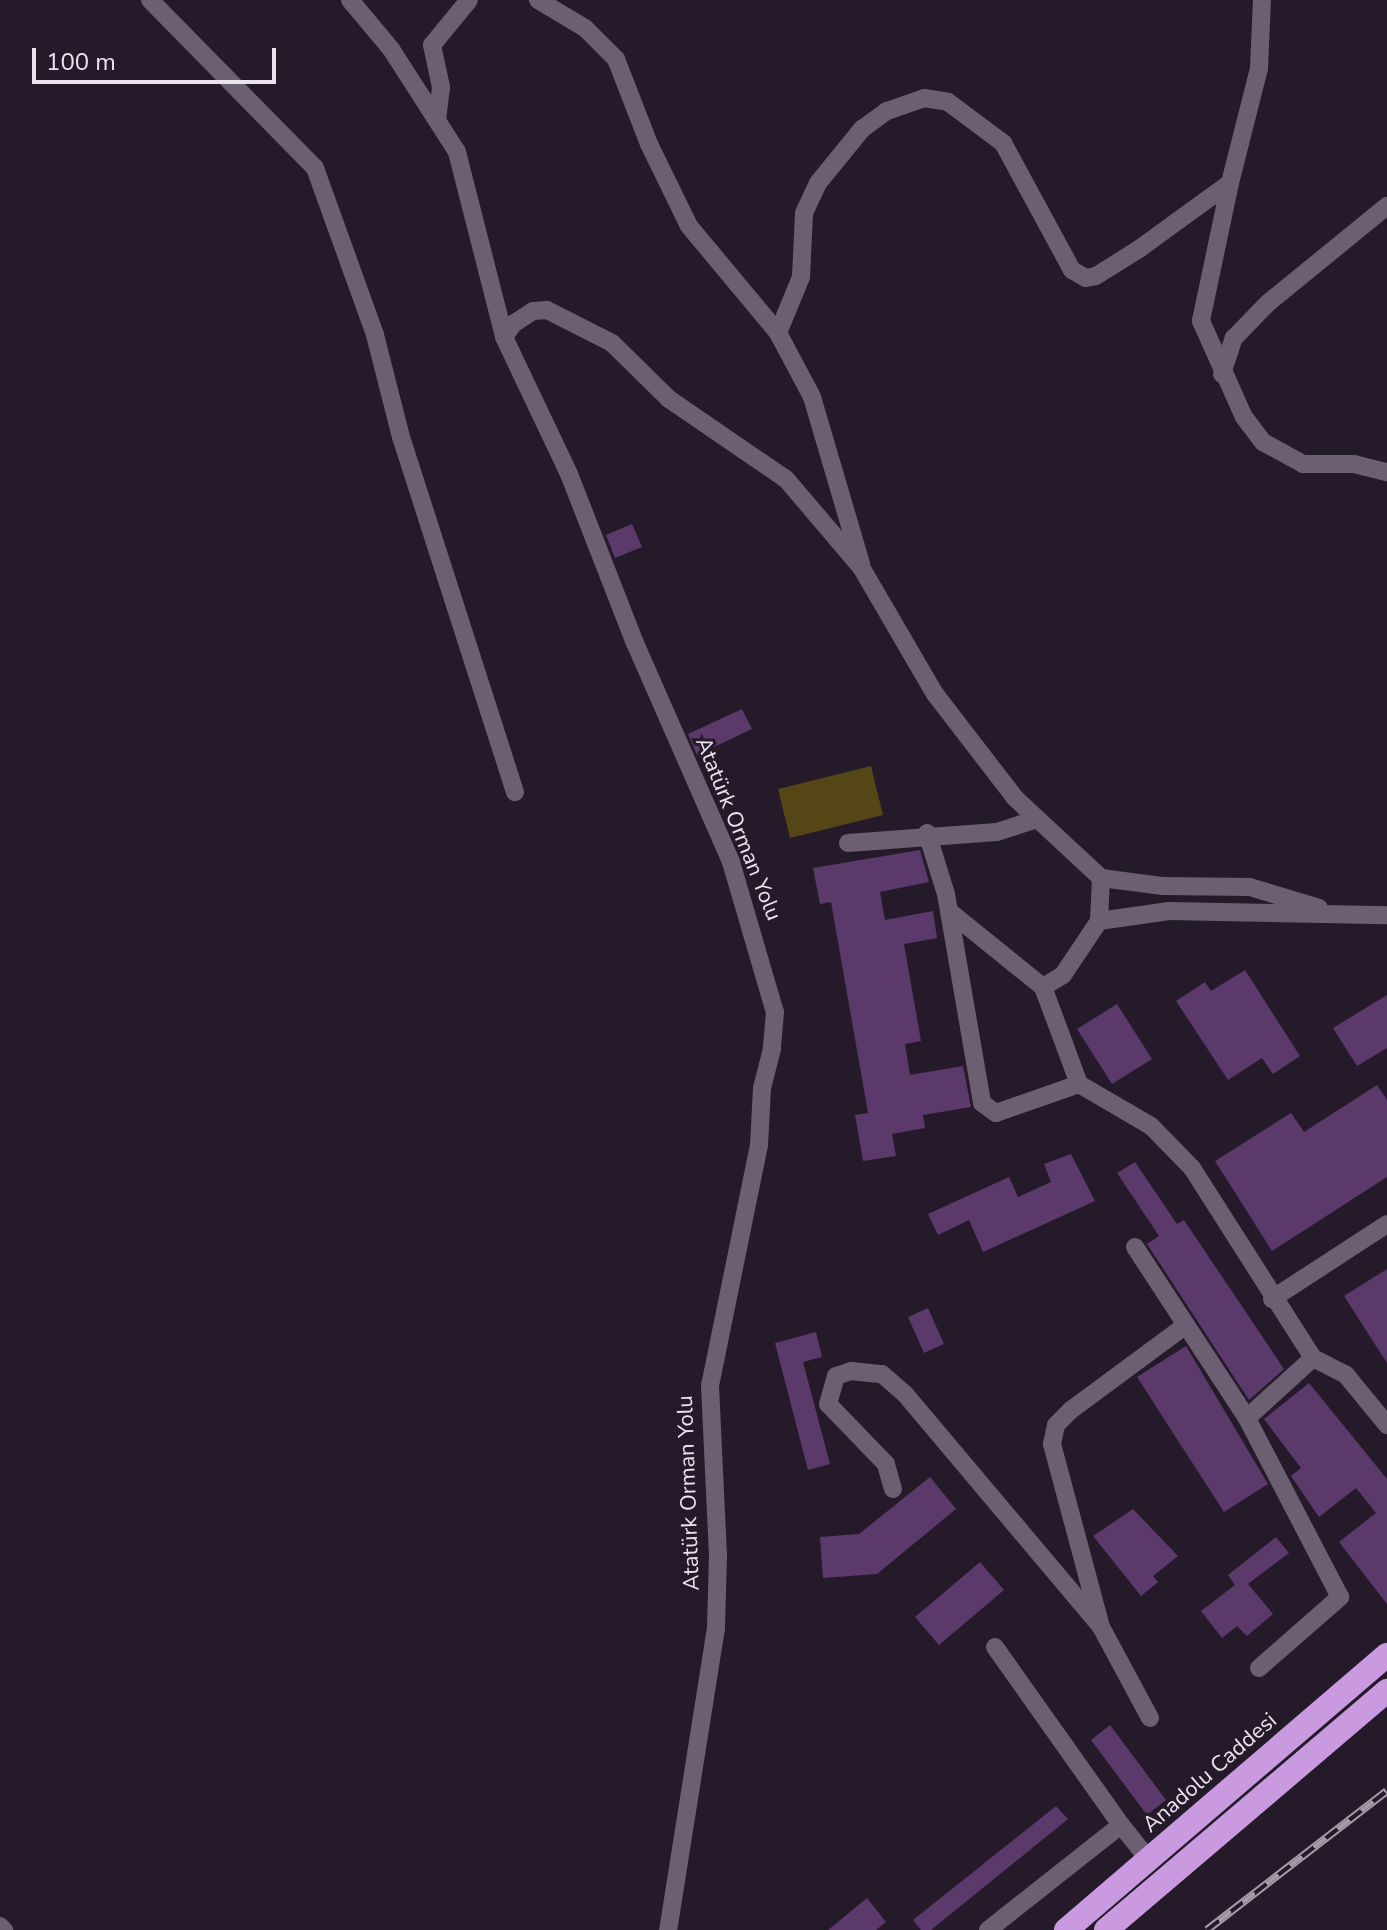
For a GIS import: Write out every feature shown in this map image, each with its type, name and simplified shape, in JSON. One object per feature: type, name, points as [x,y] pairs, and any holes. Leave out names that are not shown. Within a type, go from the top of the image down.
[{"type":"highway","name":"Anadolu Caddesi","points":[[1066,1930],[1387,1655]]},
{"type":"highway","points":[[1106,1930],[1387,1691]]},
{"type":"street","points":[[150,0],[315,168],[375,335],[401,437],[515,792]]},
{"type":"street","name":"Atatürk Orman Yolu","points":[[350,0],[391,49],[457,152],[504,337],[569,474],[635,643],[731,862],[775,1012],[759,1145],[710,1386],[718,1555],[716,1628],[668,1930]]},
{"type":"street","points":[[437,120],[441,87],[432,45],[469,0]]},
{"type":"street","points":[[538,0],[585,28],[616,59],[649,144],[689,226],[778,333],[812,397],[861,567]]},
{"type":"street","points":[[1262,0],[1259,68],[1230,183],[1201,321],[1222,374],[1263,442],[1303,464],[1354,464],[1387,472]]},
{"type":"street","points":[[778,333],[801,277],[804,213],[818,183],[862,129],[887,111],[924,98],[948,102],[1003,143],[1072,270],[1086,278],[1139,249],[1230,183]]},
{"type":"street","points":[[1222,374],[1234,338],[1268,303],[1387,206]]},
{"type":"street","points":[[504,337],[513,324],[533,311],[547,310],[612,343],[669,399],[786,479],[861,567],[935,694],[1035,820],[1101,878],[1163,886],[1250,887],[1337,914]]},
{"type":"street","points":[[848,843],[927,833],[997,832],[1035,820]]},
{"type":"street","points":[[927,833],[950,912],[982,1103],[996,1113],[1079,1084]]},
{"type":"street","points":[[1043,987],[1063,975],[1099,921],[1101,878]]},
{"type":"street","points":[[1099,921],[1169,911],[1387,915]]},
{"type":"street","points":[[950,912],[1043,987],[1079,1084],[1151,1126],[1192,1168],[1272,1299],[1313,1358],[1346,1375],[1387,1425]]},
{"type":"street","points":[[1272,1299],[1387,1224]]},
{"type":"street","points":[[1135,1247],[1247,1418],[1340,1597],[1259,1668]]},
{"type":"street","points":[[1101,1627],[1052,1444],[1056,1425],[1186,1325]]},
{"type":"street","points":[[1247,1418],[1313,1358]]},
{"type":"street","points":[[893,1489],[886,1464],[828,1404],[836,1376],[851,1371],[882,1374],[905,1394],[1101,1627],[1150,1718]]},
{"type":"street","points":[[995,1647],[1149,1860]]},
{"type":"street","points":[[988,1930],[1121,1825]]},
{"type":"shaded area","points":[[871,766],[883,815],[790,838],[778,789]]},
{"type":"building","points":[[632,524],[642,547],[615,558],[606,535]]},
{"type":"building","points":[[742,709],[752,729],[697,755],[688,734]]},
{"type":"building","points":[[920,850],[929,882],[880,892],[885,920],[933,911],[937,938],[904,944],[921,1041],[905,1044],[910,1075],[963,1066],[971,1107],[923,1115],[925,1128],[892,1134],[896,1156],[863,1161],[855,1115],[868,1113],[831,902],[820,904],[813,868]]},
{"type":"building","points":[[1245,970],[1300,1056],[1273,1074],[1262,1058],[1228,1080],[1176,1001],[1205,982],[1211,991]]},
{"type":"building","points":[[1387,995],[1387,1048],[1357,1066],[1333,1028]]},
{"type":"building","points":[[1117,1004],[1152,1059],[1112,1084],[1077,1029]]},
{"type":"building","points":[[1377,1085],[1387,1100],[1387,1177],[1272,1251],[1215,1161],[1291,1113],[1304,1132]]},
{"type":"building","points":[[1071,1154],[1095,1201],[983,1252],[969,1220],[938,1235],[928,1214],[1009,1177],[1018,1197],[1051,1182],[1044,1164]]},
{"type":"building","points":[[1135,1162],[1177,1224],[1184,1220],[1284,1369],[1249,1400],[1147,1244],[1159,1236],[1117,1173]]},
{"type":"building","points":[[1387,1269],[1387,1363],[1344,1296]]},
{"type":"building","points":[[928,1308],[944,1344],[924,1353],[908,1317]]},
{"type":"building","points":[[816,1332],[822,1357],[803,1362],[830,1464],[808,1470],[775,1343]]},
{"type":"building","points":[[1186,1346],[1268,1484],[1224,1512],[1137,1377]]},
{"type":"building","points":[[1309,1383],[1387,1479],[1387,1604],[1339,1542],[1376,1513],[1356,1488],[1319,1517],[1291,1476],[1301,1468],[1264,1419]]},
{"type":"building","points":[[930,1477],[956,1509],[877,1574],[823,1578],[820,1537],[859,1534]]},
{"type":"building","points":[[1133,1509],[1178,1556],[1153,1576],[1158,1582],[1141,1596],[1093,1536]]},
{"type":"building","points":[[1276,1537],[1289,1553],[1248,1584],[1273,1614],[1247,1636],[1237,1626],[1222,1638],[1201,1611],[1235,1585],[1228,1575]]},
{"type":"building","points":[[980,1562],[1004,1590],[939,1645],[915,1617]]},
{"type":"building","points":[[1110,1725],[1166,1800],[1147,1815],[1091,1740]]},
{"type":"building","points":[[1056,1806],[1068,1819],[931,1930],[921,1930],[913,1920]]},
{"type":"building","points":[[867,1898],[886,1922],[876,1930],[828,1930]]},
{"type":"railway","points":[[1207,1930],[1387,1791]]}]
